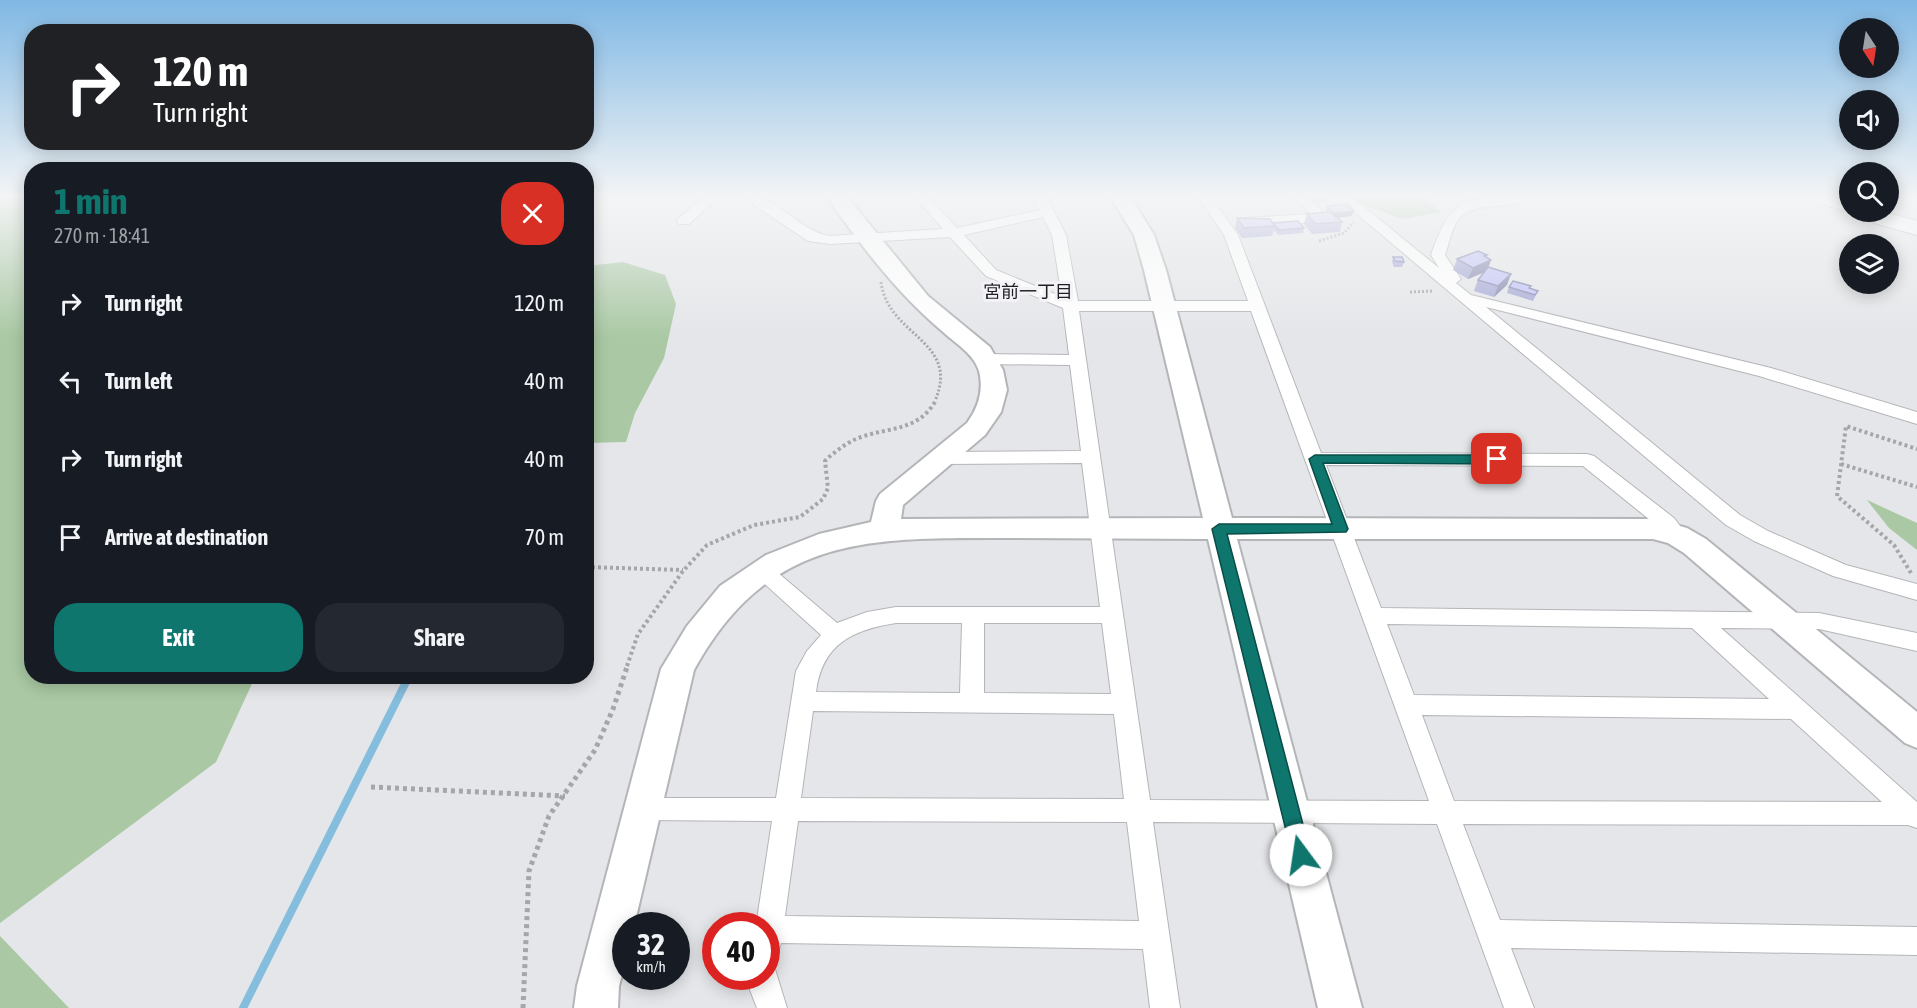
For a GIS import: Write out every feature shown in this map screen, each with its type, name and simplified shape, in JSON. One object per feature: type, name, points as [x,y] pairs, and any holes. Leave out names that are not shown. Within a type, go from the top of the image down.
[{"type":"street","points":[[876,245],[920,301],[981,352],[991,370],[993,390],[988,412],[976,429],[890,501],[884,529]]},
{"type":"street","points":[[966,245],[991,273],[1071,306],[1258,306]]},
{"type":"street","points":[[1060,245],[1064,257],[1071,306],[1165,1008]]},
{"type":"street","points":[[1147,245],[1340,1008]]},
{"type":"street","points":[[1234,245],[1518,1008]]},
{"type":"street","points":[[1401,245],[1733,520],[1801,555],[1840,571],[1914,583]]},
{"type":"street","points":[[1442,245],[1438,255],[1454,280],[1458,292]]},
{"type":"street","points":[[1458,292],[1765,372],[1917,418]]},
{"type":"street","points":[[985,359],[1078,360]]},
{"type":"street","points":[[941,458],[1091,457]]},
{"type":"street","points":[[1315,459],[1587,460],[1667,523],[1677,535]]},
{"type":"street","points":[[596,1008],[598,986],[678,669],[697,636],[713,614],[740,587],[763,571],[821,543],[884,529],[1653,529],[1677,535],[1695,546],[1917,734]]},
{"type":"street","points":[[763,571],[835,634]]},
{"type":"street","points":[[772,912],[807,671],[815,656],[835,634],[854,624],[877,617],[896,615],[1113,615]]},
{"type":"street","points":[[972,702],[973,615]]},
{"type":"street","points":[[1373,615],[1781,619],[1819,621],[1917,642]]},
{"type":"street","points":[[1695,618],[1915,816]]},
{"type":"street","points":[[803,701],[1125,704]]},
{"type":"street","points":[[1407,705],[1796,709]]},
{"type":"street","points":[[643,809],[1915,816]]},
{"type":"street","points":[[1491,934],[1917,940]]},
{"type":"street","points":[[780,939],[1156,935]]},
{"type":"street","points":[[765,990],[772,1008]]},
{"type":"path","points":[[1914,583],[1894,545],[1837,496],[1846,426],[1917,449]]},
{"type":"path","points":[[1841,464],[1917,487]]},
{"type":"path","points":[[594,567],[684,570]]},
{"type":"path","points":[[371,788],[565,796]]},
{"type":"green space","points":[[0,245],[24,245],[24,684],[252,684],[216,762],[0,923]]},
{"type":"green space","points":[[623,262],[665,275],[676,304],[664,358],[635,413],[626,442],[594,443],[594,265]]},
{"type":"green space","points":[[1867,500],[1917,523],[1917,550],[1889,528]]},
{"type":"green space","points":[[0,936],[69,1008],[0,1008]]},
{"type":"building","points":[[1478,251],[1487,255],[1484,256],[1491,260],[1473,268],[1457,259]]},
{"type":"building","points":[[1393,257],[1402,257],[1404,262],[1395,261]]},
{"type":"building","points":[[1488,267],[1511,274],[1498,286],[1478,280]]},
{"type":"building","points":[[1513,281],[1531,286],[1529,288],[1538,291],[1535,295],[1509,287]]},
{"type":"waterway","points":[[243,1008],[405,684]]},
{"type":"district","name":"宮前一丁目","points":[[1028,292]]},
{"type":"route","points":[[1301,855],[1219,529],[1341,529],[1315,459],[1497,459]]}]
